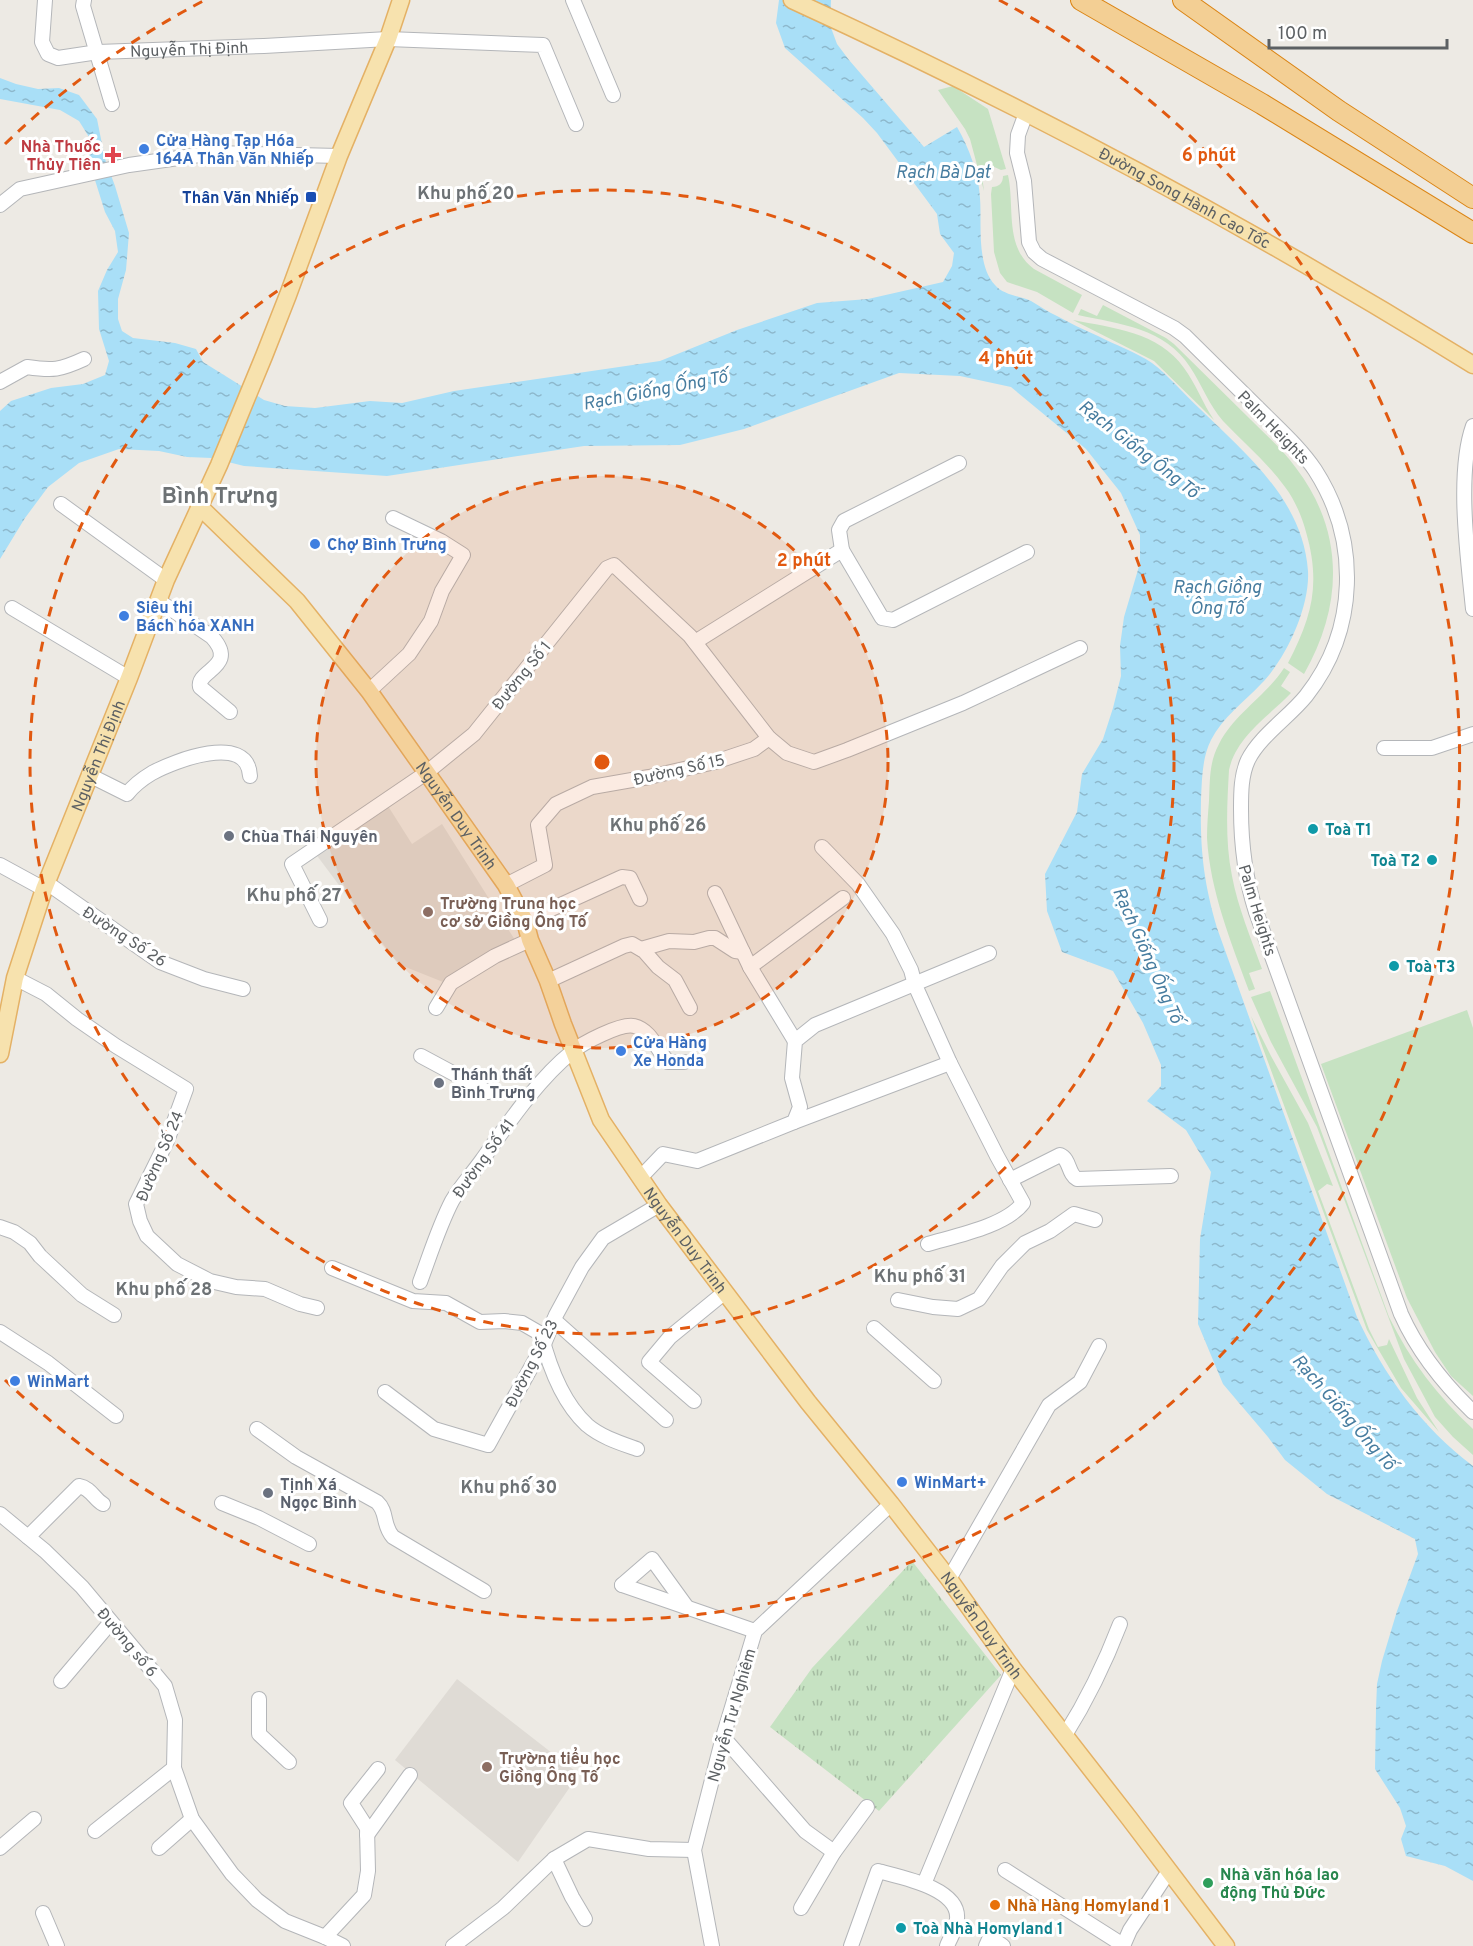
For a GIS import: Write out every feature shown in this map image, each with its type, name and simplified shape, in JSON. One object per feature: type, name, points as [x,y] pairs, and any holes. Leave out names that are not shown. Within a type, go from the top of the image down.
[{"type":"highway","points":[[1081,0],[1262,104],[1473,233]]},
{"type":"highway","points":[[1183,0],[1340,111],[1473,198]]},
{"type":"main road","points":[[339,156],[388,39],[401,0]]},
{"type":"main road","name":"Đường Song Hành Cao Tốc","points":[[792,0],[1026,113],[1193,200],[1396,317],[1473,365]]},
{"type":"main road","name":"Nguyễn Thị Định","points":[[0,1053],[15,978],[46,886],[166,580],[219,465],[264,356],[339,156]]},
{"type":"main road","name":"Nguyễn Duy Trinh","points":[[199,506],[297,601],[369,691],[506,885],[525,921],[530,940],[601,1120],[659,1204],[808,1402],[949,1579],[1013,1669],[1226,1946]]},
{"type":"street","name":"Nguyễn Thị Định","points":[[45,0],[42,42],[48,54],[58,58],[98,52],[388,39],[543,45],[576,124]]},
{"type":"street","points":[[84,0],[83,6],[112,104]]},
{"type":"street","points":[[573,0],[613,95]]},
{"type":"street","name":"Palm Heights","points":[[1026,113],[1018,135],[1017,153],[1023,181],[1028,237],[1034,252],[1042,259],[1174,328],[1185,336],[1299,450],[1320,479],[1337,517],[1345,544],[1348,570],[1347,594],[1338,633],[1329,657],[1313,687],[1299,705],[1260,744],[1248,761],[1242,789],[1243,861],[1256,912],[1401,1314],[1430,1364],[1449,1388],[1473,1412]]},
{"type":"street","points":[[0,205],[20,189],[129,165],[214,153],[339,156]]},
{"type":"street","points":[[0,382],[27,367],[47,370],[63,369],[84,359]]},
{"type":"street","points":[[1473,426],[1467,458],[1465,489],[1466,546],[1473,609]]},
{"type":"street","points":[[959,463],[844,521],[838,530],[842,550],[882,618],[892,620],[1027,552]]},
{"type":"street","points":[[61,504],[166,580]]},
{"type":"street","points":[[369,691],[409,654],[431,621],[442,591],[463,555],[441,541],[393,518]]},
{"type":"street","points":[[842,550],[695,642],[769,738],[787,753],[814,762],[963,703],[1080,648]]},
{"type":"street","name":"Đường Số 1","points":[[320,920],[292,864],[426,773],[474,734],[607,568],[614,565],[695,642]]},
{"type":"street","points":[[159,601],[218,643],[220,661],[199,682],[200,687],[230,712]]},
{"type":"street","points":[[12,608],[129,678]]},
{"type":"street","points":[[1384,748],[1432,748],[1473,734]]},
{"type":"street","name":"Đường Số 15","points":[[506,885],[546,865],[538,825],[556,804],[592,787],[715,762],[754,749],[769,738]]},
{"type":"street","points":[[89,775],[127,794],[137,783],[164,767],[196,757],[229,752],[245,760],[250,768],[250,776]]},
{"type":"street","points":[[822,847],[858,884],[893,934],[950,1063],[1023,1203],[1020,1208],[985,1228],[928,1244]]},
{"type":"street","name":"Đường Số 26","points":[[0,865],[46,886],[160,962],[204,979],[243,989]]},
{"type":"street","points":[[525,921],[622,877],[630,878],[640,899]]},
{"type":"street","points":[[715,892],[750,967],[795,1041],[792,1078],[800,1107],[794,1122]]},
{"type":"street","points":[[750,967],[843,898]]},
{"type":"street","points":[[641,949],[669,941],[694,942],[715,938],[735,951],[744,952]]},
{"type":"street","points":[[436,1008],[451,983],[495,956],[530,940]]},
{"type":"street","points":[[548,981],[624,945],[632,944],[641,949],[658,968],[675,980],[690,1008]]},
{"type":"street","points":[[795,1041],[815,1025],[989,953]]},
{"type":"street","name":"Đường Số 24","points":[[15,978],[46,994],[116,1046],[186,1089],[167,1141],[136,1204],[147,1236],[177,1264],[210,1281],[265,1290],[317,1308]]},
{"type":"street","name":"Đường Số 41","points":[[420,1281],[453,1200],[508,1122],[552,1071],[573,1051],[598,1037],[632,1025],[646,1032],[668,1062],[684,1062]]},
{"type":"street","points":[[420,1056],[488,1092]]},
{"type":"street","points":[[641,1177],[663,1154],[697,1161],[950,1063]]},
{"type":"street","points":[[1010,1180],[1060,1155],[1065,1158],[1071,1173],[1077,1179],[1171,1176]]},
{"type":"street","name":"Đường Số 23","points":[[385,1392],[434,1429],[488,1445],[544,1344],[582,1267],[603,1238],[659,1204]]},
{"type":"street","points":[[898,1300],[958,1309],[979,1299],[1002,1266],[1024,1243],[1050,1231],[1074,1214],[1095,1220]]},
{"type":"street","points":[[0,1227],[14,1232],[30,1243],[51,1268],[82,1295],[114,1315]]},
{"type":"street","points":[[332,1268],[413,1301],[446,1303],[480,1322],[522,1323],[541,1334],[555,1375],[569,1404],[588,1425],[611,1439],[637,1449]]},
{"type":"street","points":[[694,1401],[649,1362],[670,1337],[725,1292]]},
{"type":"street","points":[[554,1320],[666,1420]]},
{"type":"street","points":[[874,1328],[934,1381]]},
{"type":"street","points":[[0,1332],[48,1363],[116,1416]]},
{"type":"street","points":[[949,1579],[1049,1405],[1080,1382],[1099,1346]]},
{"type":"street","points":[[257,1429],[296,1457],[378,1502],[383,1508],[386,1529],[393,1537],[484,1591]]},
{"type":"street","points":[[28,1537],[79,1486],[88,1489],[104,1504]]},
{"type":"street","points":[[222,1503],[259,1518],[309,1544]]},
{"type":"street","name":"Nguyễn Tư Nghiêm","points":[[711,1941],[694,1850],[723,1737],[755,1631],[891,1504]]},
{"type":"street","name":"Đường số 6","points":[[0,1514],[45,1551],[82,1587],[165,1686],[175,1720],[174,1768],[192,1819],[232,1874],[257,1900],[285,1920],[343,1946]]},
{"type":"street","points":[[686,1606],[755,1631]]},
{"type":"street","points":[[61,1681],[111,1622]]},
{"type":"street","points":[[1065,1736],[1105,1662],[1120,1624]]},
{"type":"street","points":[[924,1884],[1013,1669]]},
{"type":"street","points":[[259,1699],[259,1734],[289,1762]]},
{"type":"street","points":[[723,1737],[805,1831],[834,1852]]},
{"type":"street","points":[[95,1831],[174,1768]]},
{"type":"street","points":[[325,1937],[364,1895],[368,1871],[367,1828],[351,1803],[378,1769]]},
{"type":"street","points":[[367,1835],[410,1776]]},
{"type":"street","points":[[801,1908],[834,1852],[867,1807]]},
{"type":"street","points":[[0,1848],[34,1819]]},
{"type":"street","points":[[159,1848],[192,1819]]},
{"type":"street","points":[[453,1946],[503,1908],[554,1859],[588,1839],[649,1850],[694,1850]]},
{"type":"street","points":[[554,1859],[585,1919]]},
{"type":"street","points":[[1005,1870],[1123,1946],[1130,1930],[1169,1871]]},
{"type":"street","points":[[851,1946],[878,1871],[943,1892],[954,1908],[957,1919],[947,1946]]},
{"type":"street","points":[[43,1912],[57,1946]]},
{"type":"street","points":[[986,1946],[990,1937],[1003,1946]]},
{"type":"street","points":[[711,1941],[724,1946]]},
{"type":"shaded area","name":"Trường Trung học cơ sở Giồng Ông Tố","points":[[388,806],[412,844],[442,824],[515,940],[443,982],[398,964],[315,853]]},
{"type":"shaded area","name":"Trường tiểu học Giồng Ông Tố","points":[[457,1679],[579,1774],[518,1862],[395,1760]]},
{"type":"green space","points":[[953,86],[988,109],[1006,169],[1001,170],[992,166],[984,170],[982,176],[984,191],[970,139],[938,90]]},
{"type":"green space","points":[[1008,175],[1012,226],[1018,250],[1034,269],[1082,295],[1073,313],[1037,292],[1007,282],[1000,273],[994,252],[991,194],[992,187],[999,185],[1003,176]]},
{"type":"green space","points":[[1103,305],[1174,344],[1280,448],[1312,492],[1330,543],[1333,570],[1332,596],[1317,648],[1304,674],[1288,663],[1308,615],[1313,584],[1311,551],[1295,503],[1271,469],[1218,415],[1180,354],[1155,336],[1140,330],[1078,315],[1081,309],[1097,316]]},
{"type":"green space","points":[[1073,320],[1119,329],[1162,346],[1184,368],[1214,420],[1154,361]]},
{"type":"green space","points":[[1284,668],[1290,672],[1281,686],[1291,693],[1246,737],[1233,758],[1229,770],[1227,823],[1230,863],[1238,900],[1262,969],[1249,973],[1255,989],[1249,991],[1222,916],[1212,877],[1207,838],[1211,772],[1213,758],[1225,733]]},
{"type":"green space","points":[[1270,991],[1389,1317],[1406,1348],[1426,1377],[1473,1429],[1473,1455],[1435,1417],[1404,1359],[1317,1127],[1271,1042],[1251,997]]},
{"type":"green space","points":[[1467,1010],[1473,1028],[1473,1396],[1451,1376],[1435,1352],[1407,1298],[1321,1064]]},
{"type":"green space","points":[[1251,1016],[1308,1123],[1333,1186],[1327,1184],[1318,1191],[1369,1329],[1378,1347],[1387,1345],[1389,1339],[1417,1398],[1439,1432],[1401,1388],[1367,1330]]},
{"type":"green space","points":[[912,1561],[1001,1675],[879,1811],[770,1727],[812,1668]]},
{"type":"water","name":"Rạch Giồng Ông Tố","points":[[779,0],[831,0],[830,25],[837,44],[924,147],[957,127],[969,152],[978,180],[982,255],[989,277],[995,285],[1002,291],[1031,301],[1050,313],[1152,363],[1253,461],[1269,480],[1284,500],[1304,545],[1308,585],[1295,632],[1270,673],[1221,724],[1208,747],[1203,769],[1201,799],[1203,864],[1217,928],[1357,1317],[1379,1359],[1406,1399],[1454,1451],[1473,1466],[1473,1881],[1445,1866],[1406,1856],[1401,1839],[1406,1826],[1400,1808],[1375,1769],[1377,1684],[1397,1611],[1418,1554],[1415,1539],[1327,1494],[1285,1460],[1223,1384],[1198,1324],[1200,1239],[1211,1172],[1186,1130],[1147,1101],[1161,1086],[1161,1065],[1143,1023],[1113,971],[1062,952],[1047,911],[1045,874],[1077,812],[1082,774],[1103,739],[1113,708],[1121,676],[1120,646],[1124,617],[1140,563],[1140,535],[1121,493],[1086,449],[1011,387],[960,376],[899,373],[744,429],[680,445],[584,446],[387,476],[244,466],[212,458],[187,457],[159,451],[119,449],[79,463],[48,487],[25,518],[0,559],[0,411],[11,401],[51,388],[83,384],[105,375],[109,361],[99,329],[98,291],[118,252],[115,231],[105,212],[89,161],[89,137],[79,121],[60,110],[0,99],[0,78],[38,89],[59,88],[79,95],[97,119],[105,159],[129,233],[126,270],[118,299],[118,319],[122,331],[133,338],[175,343],[196,349],[203,362],[264,400],[285,406],[315,408],[370,401],[402,403],[454,391],[660,361],[737,330],[817,303],[868,299],[943,282],[952,266],[954,253],[940,234],[937,214],[877,133],[785,48],[776,23]]},
{"type":"place","name":"Cửa Hàng Tạp Hóa 164A Thân Văn Nhiếp","points":[[144,149]]},
{"type":"place","name":"Nhà Thuốc Thủy Tiên","points":[[113,155]]},
{"type":"place","name":"Thân Văn Nhiếp","points":[[311,197]]},
{"type":"place","name":"Chợ Bình Trưng","points":[[315,544]]},
{"type":"place","name":"Siêu thị Bách hóa XANH","points":[[124,616]]},
{"type":"place","name":"Toà T1","points":[[1313,829]]},
{"type":"place","name":"Chùa Thái Nguyên","points":[[229,836]]},
{"type":"place","name":"Toà T2","points":[[1432,860]]},
{"type":"place","name":"Trường Trung học cơ sở Giồng Ông Tố","points":[[428,912]]},
{"type":"place","name":"Toà T3","points":[[1394,966]]},
{"type":"place","name":"Cửa Hàng Xe Honda","points":[[621,1051]]},
{"type":"place","name":"Thánh thất Bình Trưng","points":[[439,1083]]},
{"type":"place","name":"WinMart","points":[[15,1381]]},
{"type":"place","name":"WinMart+","points":[[902,1482]]},
{"type":"place","name":"Tịnh Xá Ngọc Bình","points":[[268,1493]]},
{"type":"place","name":"Trường tiểu học Giồng Ông Tố","points":[[487,1767]]},
{"type":"place","name":"Nhà văn hóa lao động Thủ Đức","points":[[1208,1883]]},
{"type":"place","name":"Nhà Hàng Homyland 1","points":[[995,1905]]},
{"type":"place","name":"Toà Nhà Homyland 1","points":[[901,1928]]},
{"type":"district","name":"Khu phố 20","points":[[466,193]]},
{"type":"district","name":"Bình Trưng","points":[[220,495]]},
{"type":"district","name":"Khu phố 26","points":[[658,825]]},
{"type":"district","name":"Khu phố 27","points":[[294,895]]},
{"type":"district","name":"Khu phố 31","points":[[920,1276]]},
{"type":"district","name":"Khu phố 28","points":[[164,1289]]},
{"type":"district","name":"Khu phố 30","points":[[509,1487]]},
{"type":"water label","name":"Rạch Bà Dạt","points":[[943,172]]},
{"type":"water label","name":"Rạch Giống Ống Tố","points":[[655,390]]},
{"type":"water label","name":"Rạch Giống Ống Tố","points":[[1139,449]]},
{"type":"water label","name":"Rạch Giống Ống Tố","points":[[1148,955]]},
{"type":"water label","name":"Rạch Giống Ống Tố","points":[[1344,1412]]}]
